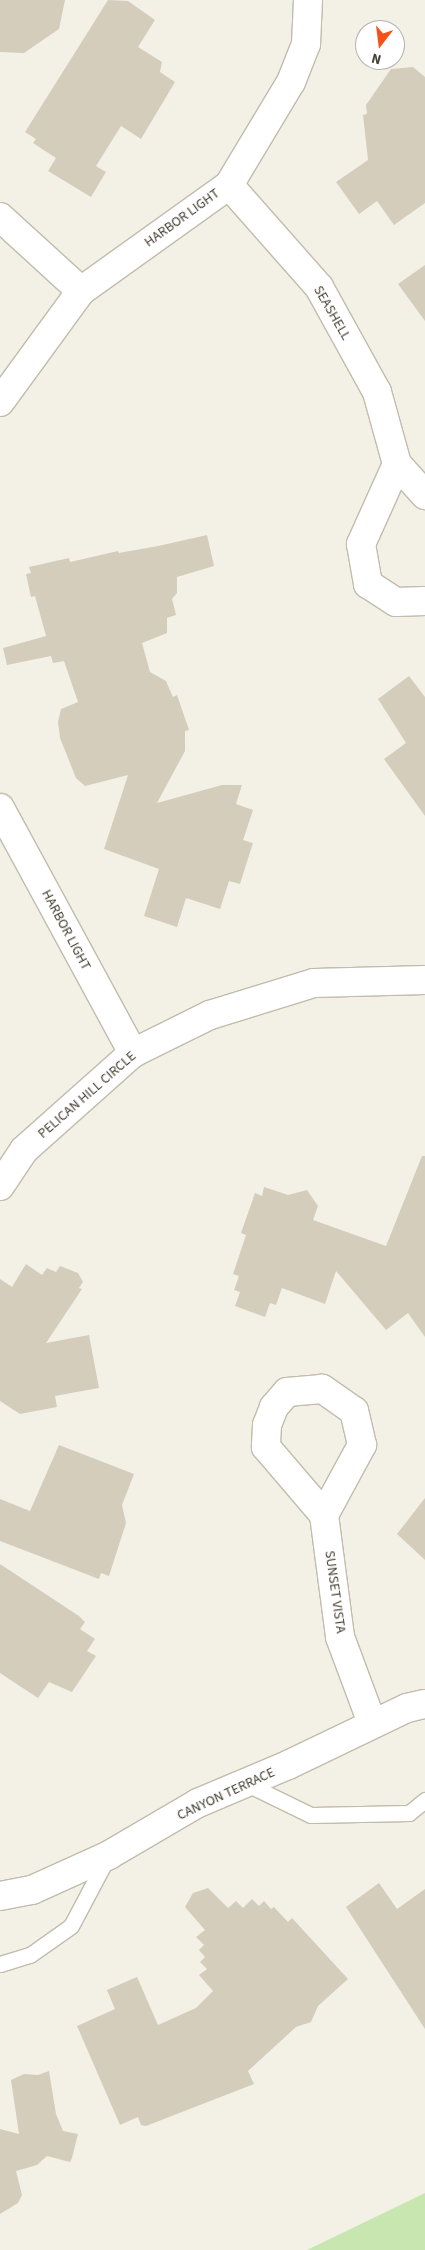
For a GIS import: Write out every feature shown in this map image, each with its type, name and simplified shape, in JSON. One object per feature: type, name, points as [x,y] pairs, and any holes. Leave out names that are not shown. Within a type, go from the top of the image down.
[{"type":"street","name":"HARBOR LIGHT","points":[[0,402],[81,291],[229,185],[292,82],[306,44],[308,0]]},
{"type":"street","name":"SEASHELL","points":[[229,185],[318,287],[377,392],[396,464],[425,495]]},
{"type":"street","points":[[0,217],[81,291]]},
{"type":"street","points":[[396,464],[361,544],[368,584],[396,602],[425,601]]},
{"type":"street","name":"HARBOR LIGHT","points":[[0,808],[133,1052]]},
{"type":"street","name":"PELICAN HILL CIRCLE","points":[[0,1186],[24,1150],[133,1052],[210,1015],[314,983],[425,980]]},
{"type":"street","name":"SUNSET VISTA","points":[[324,1515],[340,1637],[372,1723]]},
{"type":"street","name":"CANYON TERRACE","points":[[0,1896],[32,1890],[108,1855],[198,1803],[372,1723],[407,1708],[425,1704]]},
{"type":"lane","points":[[245,1783],[311,1815],[409,1813],[425,1800]]},
{"type":"lane","points":[[0,1964],[30,1955],[71,1926],[108,1855]]},
{"type":"green space","points":[[425,2193],[425,2250],[307,2250]]},
{"type":"building","points":[[0,0],[65,0],[59,29],[24,53],[0,52]]},
{"type":"building","points":[[108,0],[128,1],[155,20],[138,47],[162,62],[160,72],[175,82],[141,139],[121,126],[96,166],[106,172],[91,197],[48,171],[56,158],[33,143],[36,139],[25,132]]},
{"type":"building","points":[[413,67],[425,77],[425,203],[394,225],[377,201],[359,214],[336,182],[368,160],[363,115],[367,114],[366,105],[390,70],[405,70],[405,68]]},
{"type":"building","points":[[425,265],[425,321],[398,284]]},
{"type":"building","points":[[207,535],[214,566],[177,577],[177,593],[172,599],[176,615],[167,618],[167,633],[142,643],[150,672],[166,681],[173,697],[177,695],[189,730],[185,731],[185,751],[157,803],[222,785],[242,785],[236,804],[253,810],[243,840],[253,843],[240,884],[229,881],[220,909],[186,898],[177,927],[144,916],[159,869],[104,849],[128,775],[85,786],[76,778],[60,738],[58,722],[61,709],[78,702],[64,661],[53,663],[51,656],[7,665],[3,648],[46,636],[35,596],[31,597],[26,574],[31,573],[29,567],[69,558],[70,562],[118,551],[119,553],[158,546]]},
{"type":"building","points":[[409,676],[425,697],[425,816],[384,759],[406,743],[378,699]]},
{"type":"building","points":[[422,1156],[425,1156],[425,1337],[408,1313],[386,1330],[336,1271],[325,1304],[282,1288],[276,1305],[270,1303],[265,1317],[235,1306],[240,1292],[234,1290],[239,1276],[233,1274],[246,1235],[241,1233],[255,1193],[262,1196],[264,1187],[288,1195],[307,1190],[318,1206],[313,1220],[386,1246]]},
{"type":"building","points":[[26,1264],[42,1275],[47,1268],[56,1272],[60,1266],[78,1273],[83,1282],[79,1288],[82,1289],[46,1343],[89,1335],[99,1388],[55,1396],[57,1407],[20,1414],[0,1401],[0,1279],[12,1287]]},
{"type":"building","points":[[59,1445],[134,1474],[122,1505],[126,1523],[109,1576],[101,1573],[99,1579],[0,1541],[0,1499],[30,1511]]},
{"type":"building","points":[[425,1498],[425,1560],[397,1534]]},
{"type":"building","points":[[0,1564],[79,1616],[85,1622],[80,1629],[95,1639],[87,1651],[96,1656],[72,1692],[49,1682],[38,1698],[0,1673]]},
{"type":"building","points":[[379,1883],[397,1909],[425,1889],[425,2029],[346,1907]]},
{"type":"building","points":[[208,1888],[228,1908],[236,1901],[243,1908],[252,1899],[259,1906],[264,1901],[271,1909],[274,1907],[288,1922],[292,1918],[348,1979],[318,2006],[311,2022],[296,2027],[248,2071],[254,2084],[146,2126],[141,2125],[138,2117],[120,2125],[77,2026],[115,2009],[107,1990],[137,1977],[158,2025],[196,2008],[213,1991],[199,1975],[207,1969],[200,1962],[205,1957],[199,1950],[204,1945],[196,1937],[205,1930],[185,1907],[193,1893]]},
{"type":"building","points":[[49,2071],[56,2114],[63,2131],[78,2134],[72,2158],[70,2162],[47,2156],[37,2165],[16,2171],[22,2195],[18,2203],[0,2214],[0,2129],[19,2134],[11,2080],[24,2074],[38,2075]]}]
